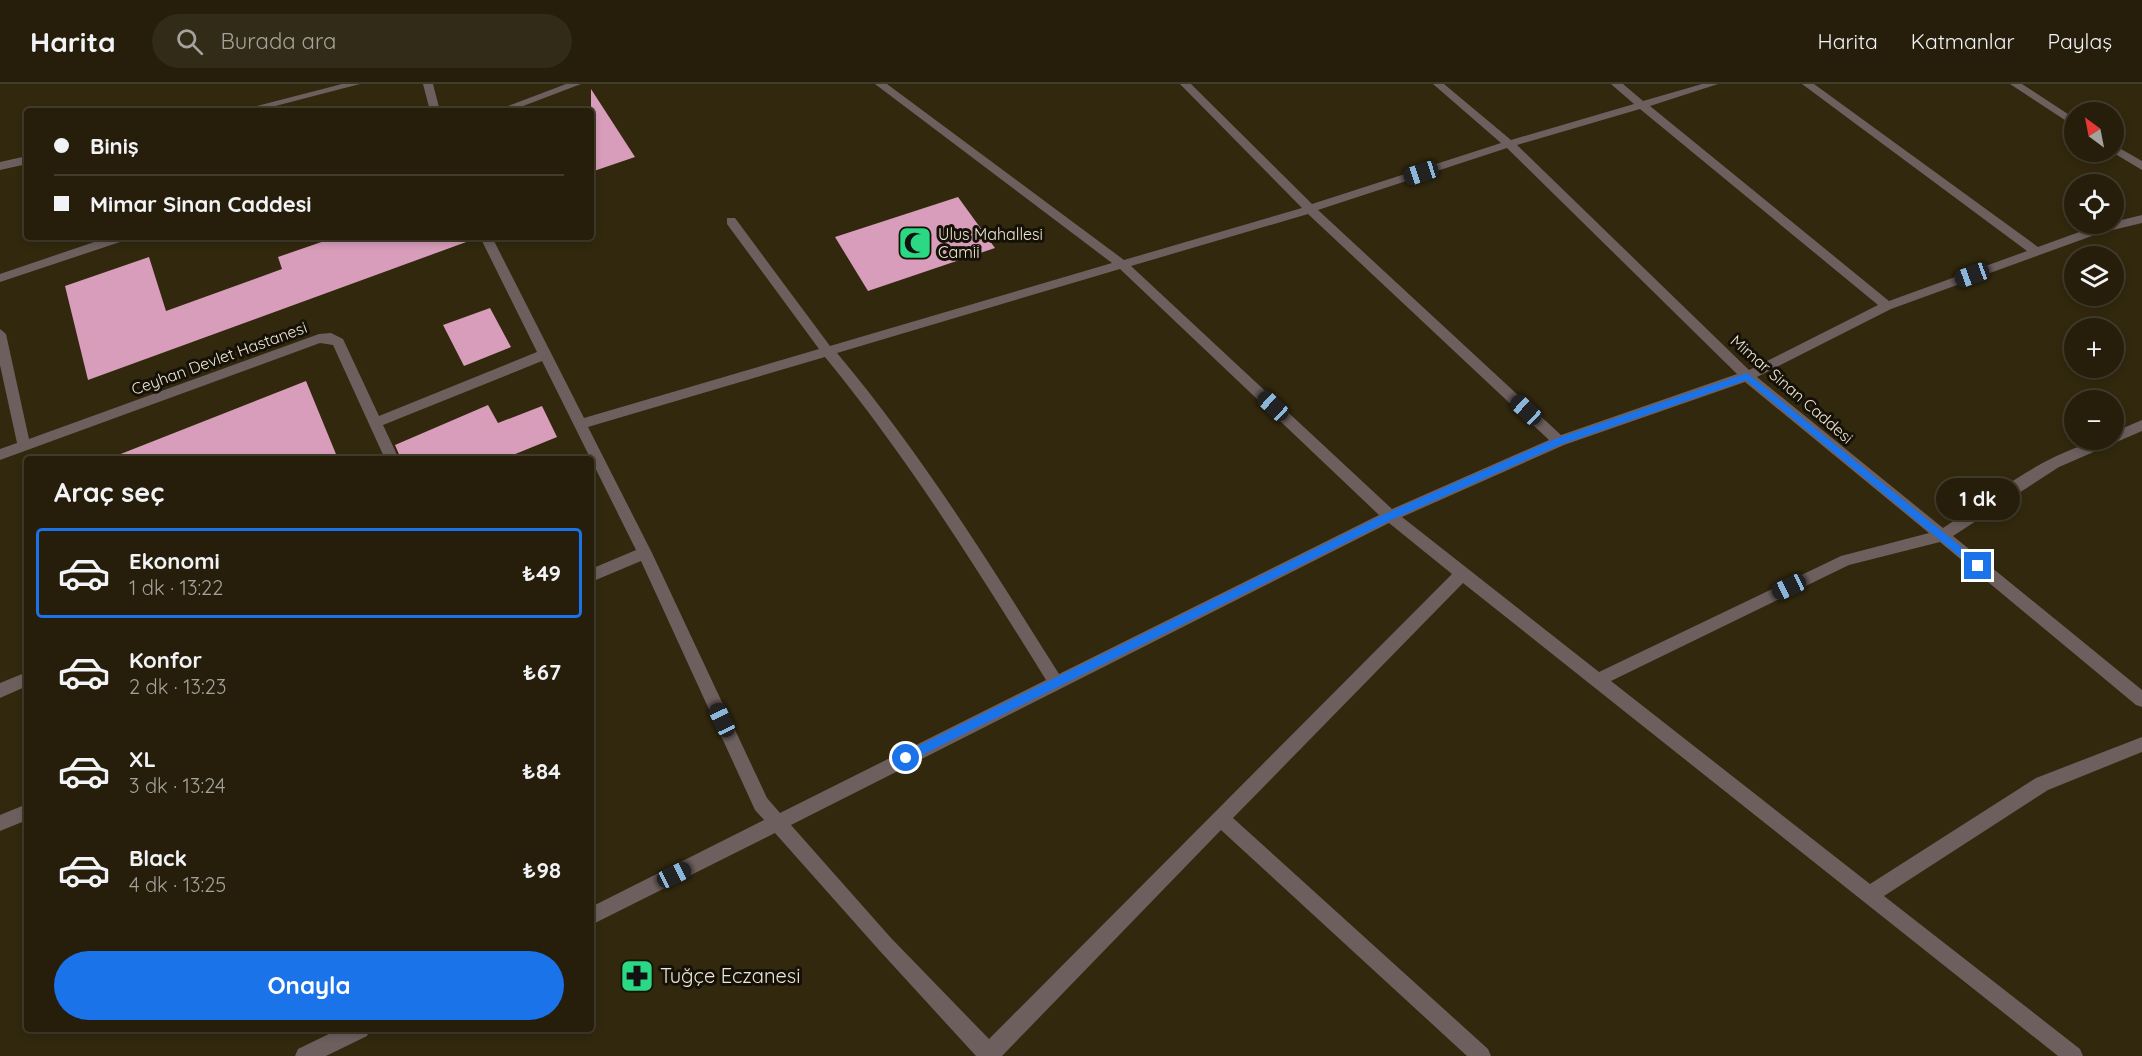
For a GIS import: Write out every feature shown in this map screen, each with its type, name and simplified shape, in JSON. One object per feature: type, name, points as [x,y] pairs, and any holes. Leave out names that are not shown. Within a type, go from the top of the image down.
[{"type":"street","points":[[255,108],[355,84]]},
{"type":"street","points":[[428,84],[434,108]]},
{"type":"street","points":[[508,108],[576,84]]},
{"type":"street","points":[[880,84],[1122,264],[1390,516],[2073,1056]]},
{"type":"street","points":[[1185,84],[1310,209],[1558,441]]},
{"type":"street","name":"Mimar Sinan Caddesi","points":[[1438,84],[1509,144],[1747,376],[2142,700]]},
{"type":"street","points":[[1616,84],[1887,306]]},
{"type":"street","points":[[581,424],[1310,209],[1509,144],[1713,84]]},
{"type":"street","points":[[1807,84],[2036,252]]},
{"type":"street","points":[[2015,84],[2064,116]]},
{"type":"street","points":[[2124,154],[2142,166]]},
{"type":"street","points":[[0,166],[24,161]]},
{"type":"street","points":[[594,915],[778,824],[1055,681],[1390,516],[1558,441],[1747,376],[1887,306],[2097,230],[2142,219]]},
{"type":"street","points":[[731,221],[828,352],[864,395],[971,546],[1055,681]]},
{"type":"street","points":[[0,278],[113,240]]},
{"type":"street","points":[[488,240],[645,553],[761,804],[885,944],[989,1055],[1462,573]]},
{"type":"street","points":[[0,334],[24,446]]},
{"type":"street","name":"Ceyhan Devlet Hastanesi","points":[[0,455],[297,345],[331,338],[338,342],[375,423]]},
{"type":"street","points":[[391,456],[375,423],[545,354]]},
{"type":"street","points":[[2124,433],[2142,425]]},
{"type":"street","points":[[1598,680],[1846,560],[1942,536],[2054,463],[2085,450]]},
{"type":"street","points":[[594,575],[645,553]]},
{"type":"street","points":[[0,691],[24,680]]},
{"type":"street","points":[[1871,894],[2042,784],[2142,744]]},
{"type":"street","points":[[0,823],[24,813]]},
{"type":"street","points":[[1221,818],[1481,1056]]},
{"type":"street","points":[[305,1056],[354,1032]]},
{"type":"building","points":[[591,89],[635,157],[594,171],[594,108],[591,108]]},
{"type":"building","name":"Ulus Mahallesi Camii","points":[[958,197],[995,248],[868,291],[835,237]]},
{"type":"building","points":[[327,240],[469,241],[88,380],[65,286],[149,257],[166,311],[282,269],[278,257]]},
{"type":"building","points":[[490,308],[511,347],[464,366],[443,325]]},
{"type":"building","points":[[306,381],[337,456],[116,456]]},
{"type":"building","points":[[488,405],[498,423],[542,406],[557,437],[510,456],[400,456],[395,445]]},
{"type":"place","name":"Ulus Mahallesi Camii","points":[[915,243]]},
{"type":"place","name":"Tuğçe Eczanesi","points":[[637,976]]},
{"type":"route","points":[[906,758],[1055,681],[1390,516],[1558,441],[1747,376],[1978,566]]}]
